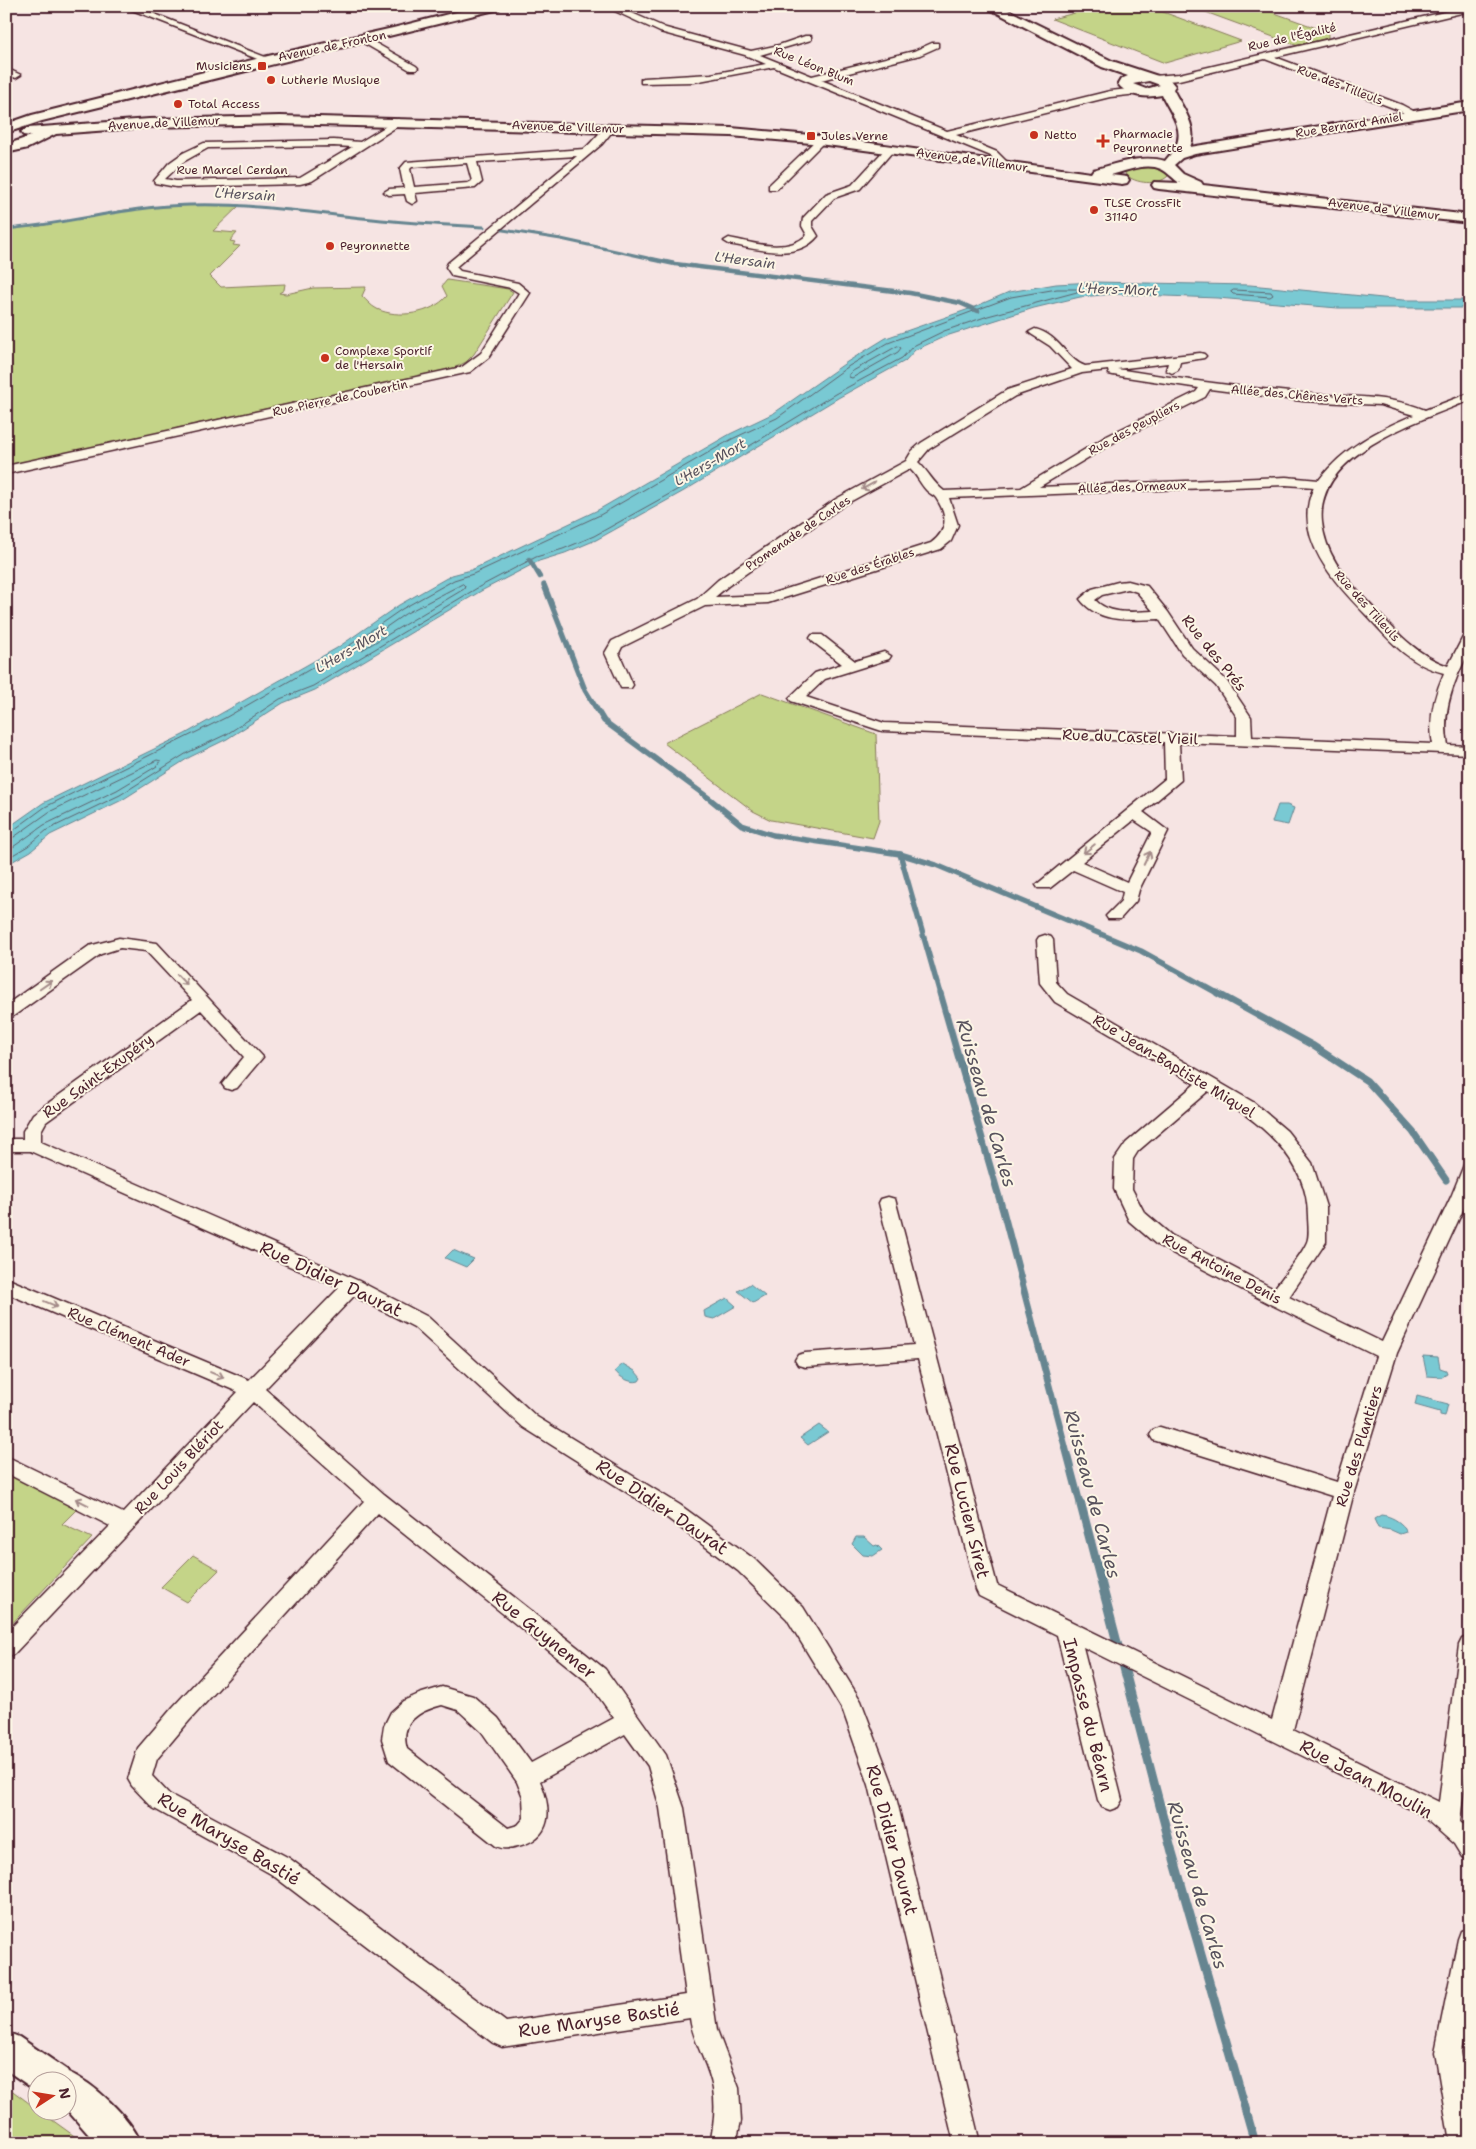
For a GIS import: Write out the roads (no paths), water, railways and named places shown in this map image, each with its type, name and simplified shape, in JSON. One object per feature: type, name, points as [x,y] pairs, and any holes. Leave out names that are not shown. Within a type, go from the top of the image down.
[{"type":"main road","name":"Avenue de Fronton","points":[[6,129],[53,115],[268,60],[363,39],[495,6]]},
{"type":"main road","points":[[990,6],[1107,64],[1171,84]]},
{"type":"main road","points":[[1107,64],[1121,75],[1129,88],[1173,107],[1184,122],[1186,134],[1180,154],[1171,162],[1172,181],[1159,184],[1130,179],[1130,164],[1146,163],[1165,157],[1186,134]]},
{"type":"main road","points":[[1125,83],[1134,78],[1151,78]]},
{"type":"main road","points":[[1139,92],[1158,92],[1171,84]]},
{"type":"main road","points":[[1171,84],[1173,107]]},
{"type":"main road","name":"Rue Bernard Amiel","points":[[1180,154],[1470,106]]},
{"type":"main road","name":"Avenue de Fronton","points":[[6,150],[24,146],[35,122],[53,115]]},
{"type":"main road","name":"Avenue de Villemur","points":[[28,134],[149,123],[218,120],[378,128],[398,122],[731,132],[821,140],[1078,175],[1130,179]]},
{"type":"main road","name":"Avenue de Fronton","points":[[6,129],[28,134]]},
{"type":"main road","name":"Rue Bernard Amiel","points":[[1186,134],[1205,143],[1228,145]]},
{"type":"main road","name":"Avenue de Villemur","points":[[1146,163],[1173,172],[1208,189]]},
{"type":"main road","name":"Avenue de Villemur","points":[[1159,184],[1470,220]]},
{"type":"main road","points":[[6,2049],[39,2072]]},
{"type":"main road","points":[[78,2098],[122,2143]]},
{"type":"street","points":[[126,6],[268,60]]},
{"type":"street","name":"Rue Léon Blum","points":[[608,6],[663,30],[751,54],[776,64],[994,154],[1002,162],[1000,164]]},
{"type":"street","name":"Rue de l'Égalité","points":[[1171,84],[1265,56],[1470,8]]},
{"type":"street","points":[[751,54],[782,47],[808,38]]},
{"type":"street","points":[[363,39],[413,68]]},
{"type":"street","points":[[812,79],[917,53],[935,45]]},
{"type":"street","name":"Rue des Tilleuls","points":[[1265,56],[1399,107],[1414,115]]},
{"type":"street","points":[[644,80],[672,81],[712,77],[776,64]]},
{"type":"street","points":[[6,71],[16,75]]},
{"type":"street","points":[[1110,94],[1125,83]]},
{"type":"street","points":[[947,134],[1110,94],[1139,92]]},
{"type":"street","name":"Rue Marcel Cerdan","points":[[362,144],[207,145],[199,148],[162,173],[158,181],[176,184],[300,181],[308,179],[362,144],[378,128]]},
{"type":"street","name":"Rue Pierre de Coubertin","points":[[6,470],[466,370],[485,356],[525,293],[514,285],[461,276],[452,271],[453,263],[599,142],[610,128]]},
{"type":"street","points":[[773,187],[821,140]]},
{"type":"street","points":[[729,241],[776,248],[803,245],[813,236],[807,226],[807,220],[812,214],[830,196],[856,187],[890,149]]},
{"type":"street","points":[[412,201],[405,169],[410,164],[539,155],[569,151],[585,152]]},
{"type":"street","points":[[539,155],[554,156],[574,161]]},
{"type":"street","points":[[389,192],[470,186],[477,182],[471,159]]},
{"type":"street","points":[[1035,332],[1057,346],[1067,361],[1081,370],[1200,356]]},
{"type":"street","points":[[1169,380],[1175,359]]},
{"type":"street","name":"Allée des Chênes Verts","points":[[1081,370],[1111,372],[1205,387],[1375,402],[1404,406],[1424,414]]},
{"type":"street","name":"Promenade de Carles","points":[[626,685],[612,653],[617,644],[702,602],[724,583],[840,502],[911,463],[916,454],[925,446],[1011,393],[1081,370]]},
{"type":"street","name":"Rue des Peupliers","points":[[1026,490],[1061,467],[1154,415],[1201,394],[1205,387]]},
{"type":"street","name":"Rue des Tilleuls","points":[[1452,671],[1439,668],[1412,654],[1363,605],[1329,564],[1318,536],[1315,516],[1316,496],[1322,484],[1338,464],[1372,440],[1424,414],[1470,396]]},
{"type":"street","name":"Rue des Érables","points":[[702,602],[768,599],[936,546],[946,538],[952,525],[941,494],[931,488],[921,472],[911,463]]},
{"type":"street","points":[[1061,467],[1065,477],[1074,484],[1086,489]]},
{"type":"street","name":"Allée des Ormeaux","points":[[941,494],[1286,481],[1322,484]]},
{"type":"street","points":[[724,583],[727,590],[741,600]]},
{"type":"street","name":"Rue des Prés","points":[[1163,614],[1115,615],[1093,608],[1087,598],[1097,592],[1128,585],[1142,589],[1163,614],[1188,651],[1221,682],[1244,717],[1245,741]]},
{"type":"street","points":[[1442,749],[1437,731],[1440,708],[1452,671],[1470,636]]},
{"type":"street","points":[[816,638],[853,666],[884,656]]},
{"type":"street","name":"Rue du Castel Vieil","points":[[853,666],[820,676],[796,698],[882,727],[1470,750]]},
{"type":"street","points":[[1044,885],[1173,780],[1171,739]]},
{"type":"street","points":[[1114,916],[1128,904],[1132,890],[1160,831],[1133,812]]},
{"type":"street","points":[[1071,864],[1132,890]]},
{"type":"street","name":"Rue Jean-Baptiste Miquel","points":[[1045,940],[1048,983],[1061,998],[1254,1111],[1281,1135],[1306,1167],[1317,1207],[1317,1242],[1276,1299]]},
{"type":"street","points":[[6,1013],[95,950],[119,943],[151,947],[254,1057],[231,1084]]},
{"type":"street","name":"Rue Saint-Exupéry","points":[[32,1145],[32,1131],[39,1118],[202,1002]]},
{"type":"street","name":"Rue Antoine Denis","points":[[1207,1083],[1132,1147],[1124,1158],[1123,1189],[1136,1216],[1164,1240],[1276,1299],[1387,1353]]},
{"type":"street","points":[[6,1145],[32,1145]]},
{"type":"street","name":"Rue Didier Daurat","points":[[32,1145],[352,1286],[422,1322],[530,1422],[673,1511],[746,1564],[795,1612],[853,1708],[881,1785],[967,2143]]},
{"type":"street","name":"Rue des Plantiers","points":[[1280,1734],[1344,1492],[1387,1353],[1460,1197],[1470,1169]]},
{"type":"street","name":"Rue Lucien Siret","points":[[888,1202],[987,1590],[1280,1734]]},
{"type":"street","name":"Rue Clément Ader","points":[[6,1285],[251,1389]]},
{"type":"street","name":"Rue Louis Blériot","points":[[6,1648],[126,1524],[251,1389],[352,1286]]},
{"type":"street","points":[[805,1360],[926,1351]]},
{"type":"street","name":"Rue Guynemer","points":[[251,1389],[377,1500],[597,1676],[658,1762],[672,1808],[704,2030],[726,2088],[728,2121],[723,2143]]},
{"type":"street","points":[[1160,1435],[1344,1492]]},
{"type":"street","points":[[6,1464],[126,1524]]},
{"type":"street","name":"Rue Maryse Bastié","points":[[377,1500],[181,1714],[146,1755],[140,1779],[161,1801],[280,1866],[502,2034],[700,2005]]},
{"type":"street","name":"Impasse du Béarn","points":[[1067,1629],[1110,1800]]},
{"type":"street","points":[[1448,1825],[1470,1645]]},
{"type":"street","points":[[442,1696],[465,1703],[490,1726],[528,1777],[535,1797],[536,1821],[525,1834],[504,1839],[397,1754],[393,1734],[401,1716],[422,1700],[442,1696]]},
{"type":"street","points":[[528,1777],[630,1720]]},
{"type":"street","name":"Rue Jean Moulin","points":[[1280,1734],[1428,1808],[1462,1837],[1470,1850]]},
{"type":"street","points":[[1463,2143],[1448,2052],[1470,1939]]},
{"type":"water","name":"L'Hers-Mort","points":[[1094,282],[1250,285],[1403,300],[1470,300],[1470,308],[1338,308],[1217,298],[1114,294],[1080,297],[1034,308],[946,336],[915,350],[905,361],[838,398],[684,491],[596,540],[539,561],[481,591],[315,690],[283,703],[227,739],[190,757],[122,800],[50,835],[31,851],[6,865],[6,829],[43,803],[185,734],[337,648],[399,605],[452,575],[471,570],[598,510],[730,434],[774,413],[847,362],[886,338],[972,308],[1009,292],[1056,284]]},
{"type":"water","points":[[1278,805],[1287,805],[1294,808],[1288,825],[1272,822]]},
{"type":"water","points":[[453,1250],[474,1259],[466,1267],[445,1258]]},
{"type":"water","points":[[750,1284],[765,1296],[753,1303],[738,1291]]},
{"type":"water","points":[[727,1298],[736,1306],[714,1319],[705,1317],[704,1311]]},
{"type":"water","points":[[1423,1356],[1438,1357],[1440,1368],[1446,1370],[1447,1374],[1442,1377],[1427,1376]]},
{"type":"water","points":[[623,1364],[635,1371],[641,1378],[639,1381],[629,1381],[622,1378],[615,1371]]},
{"type":"water","points":[[1417,1396],[1448,1404],[1445,1416],[1440,1415],[1440,1412],[1415,1405]]},
{"type":"water","points":[[819,1425],[828,1432],[808,1445],[800,1438]]},
{"type":"water","points":[[1381,1515],[1388,1516],[1397,1521],[1405,1528],[1406,1532],[1400,1534],[1378,1528],[1374,1519]]},
{"type":"water","points":[[856,1537],[864,1537],[882,1550],[873,1556],[863,1555],[852,1544]]},
{"type":"waterway","name":"L'Hersain","points":[[6,229],[29,227],[143,208],[190,205],[241,206],[404,222],[484,227]]},
{"type":"waterway","name":"L'Hersain","points":[[503,230],[561,239],[657,260]]},
{"type":"waterway","name":"L'Hersain","points":[[651,259],[675,264],[910,293],[960,303],[978,311]]},
{"type":"waterway","points":[[529,559],[540,577]]},
{"type":"waterway","points":[[544,585],[585,690],[604,721],[710,799],[742,825],[773,835],[900,854]]},
{"type":"waterway","points":[[900,854],[936,865],[1141,951],[1219,994]]},
{"type":"waterway","name":"Ruisseau de Carles","points":[[900,854],[940,994]]},
{"type":"waterway","name":"Ruisseau de Carles","points":[[940,993],[1003,1211],[1081,1507]]},
{"type":"waterway","points":[[1217,993],[1312,1045],[1367,1081],[1413,1132],[1446,1180]]},
{"type":"waterway","name":"Ruisseau de Carles","points":[[1081,1505],[1119,1650]]},
{"type":"waterway","name":"Ruisseau de Carles","points":[[1122,1660],[1172,1852],[1255,2143]]},
{"type":"place","name":"Musiciens","points":[[262,66]]},
{"type":"place","name":"Lutherie Musique","points":[[271,80]]},
{"type":"place","name":"Total Access","points":[[178,104]]},
{"type":"place","name":"Netto","points":[[1034,135]]},
{"type":"place","name":"Jules Verne","points":[[811,136]]},
{"type":"place","name":"Pharmacie Peyronnette","points":[[1103,141]]},
{"type":"place","name":"TLSE CrossFit 31140","points":[[1094,210]]},
{"type":"place","name":"Peyronnette","points":[[330,246]]},
{"type":"place","name":"Complexe Sportif de l'Hersain","points":[[325,358]]}]
